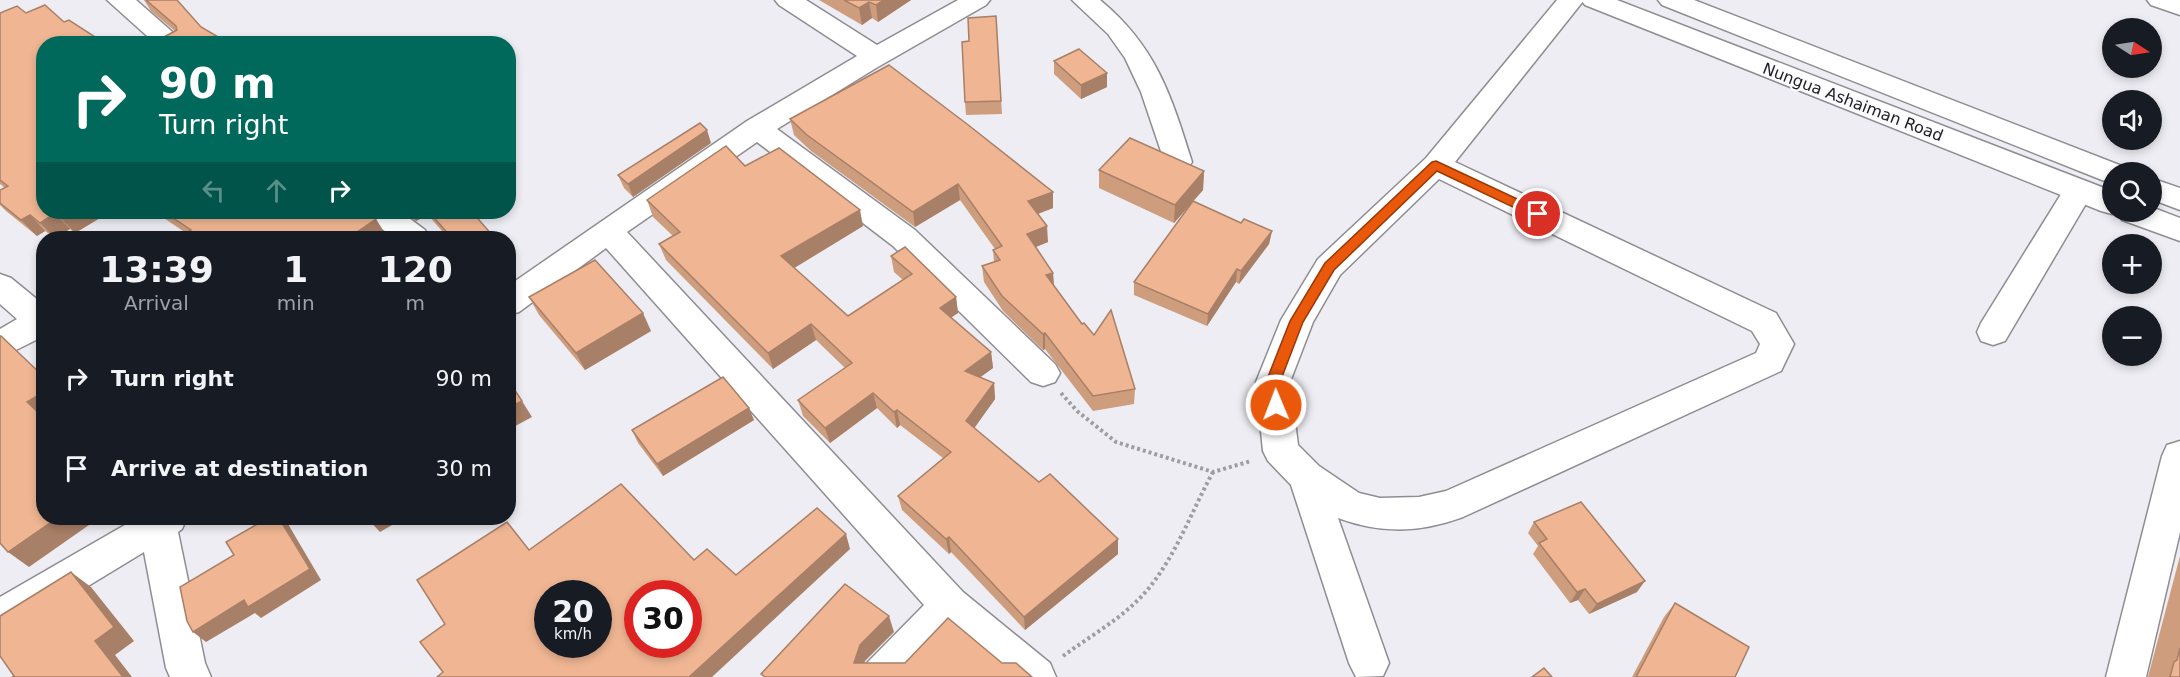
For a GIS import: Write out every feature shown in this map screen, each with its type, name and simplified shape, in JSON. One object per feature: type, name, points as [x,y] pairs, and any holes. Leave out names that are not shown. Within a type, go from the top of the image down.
[{"type":"street","points":[[120,0],[163,36]]},
{"type":"street","points":[[788,0],[875,56]]},
{"type":"street","points":[[516,297],[757,128],[875,56],[977,0]]},
{"type":"street","points":[[1085,0],[1116,27],[1141,60],[1158,98],[1177,162]]},
{"type":"street","points":[[1369,663],[1294,464],[1273,382],[1297,321],[1329,267],[1436,165],[1571,0]]},
{"type":"street","name":"Nungua Ashaiman Road","points":[[1594,0],[2102,199]]},
{"type":"street","name":"Nungua Ashaiman Road","points":[[1671,0],[2102,169]]},
{"type":"street","points":[[2160,0],[2180,7]]},
{"type":"street","points":[[757,128],[904,238],[1043,373]]},
{"type":"street","points":[[1294,464],[1349,506],[1380,514],[1419,513],[1450,506],[1769,362],[1777,344],[1764,322],[1436,165]]},
{"type":"street","points":[[1993,332],[2079,190]]},
{"type":"street","points":[[2162,193],[2180,200]]},
{"type":"street","points":[[390,219],[405,231]]},
{"type":"street","points":[[2159,222],[2180,230]]},
{"type":"street","points":[[608,231],[950,605],[1045,670]]},
{"type":"street","points":[[0,286],[36,318]]},
{"type":"street","points":[[0,345],[36,326]]},
{"type":"street","points":[[2126,677],[2180,456]]},
{"type":"street","points":[[0,618],[158,525]]},
{"type":"street","points":[[163,525],[186,669],[191,677]]},
{"type":"street","points":[[881,677],[950,605]]},
{"type":"path","points":[[1043,373],[1077,411],[1116,442],[1213,472],[1294,464]]},
{"type":"path","points":[[1045,670],[1142,597],[1172,553],[1213,472]]},
{"type":"building","points":[[146,0],[177,0],[201,27],[217,36],[166,36],[177,30],[176,26]]},
{"type":"building","points":[[844,0],[884,0],[876,5],[869,2],[859,8]]},
{"type":"building","points":[[45,5],[64,22],[69,20],[94,36],[36,36],[36,219],[46,219],[40,223],[30,215],[21,220],[0,203],[0,190],[8,186],[0,180],[0,13],[17,6],[26,13]]},
{"type":"building","points":[[996,16],[1001,101],[965,102],[962,42],[969,41],[968,18]]},
{"type":"building","points":[[1079,49],[1107,73],[1081,85],[1054,61]]},
{"type":"building","points":[[889,65],[1053,192],[1028,201],[1047,226],[1027,234],[1053,273],[1046,275],[1082,324],[1084,323],[1094,335],[1111,310],[1135,389],[1093,396],[1045,333],[1043,334],[1002,296],[982,266],[1000,260],[993,250],[1002,246],[958,184],[913,212],[807,135],[790,119]]},
{"type":"building","points":[[700,123],[707,130],[628,184],[618,175]]},
{"type":"building","points":[[1130,138],[1204,171],[1175,205],[1099,170]]},
{"type":"building","points":[[726,146],[745,166],[779,148],[860,210],[781,256],[848,316],[912,274],[891,256],[905,247],[956,297],[940,308],[991,352],[965,371],[994,383],[966,421],[1039,482],[1050,474],[1118,539],[1024,617],[949,537],[946,539],[898,496],[951,452],[897,410],[894,412],[873,393],[825,428],[798,400],[852,363],[811,324],[768,353],[659,244],[680,232],[647,200]]},
{"type":"building","points":[[1193,201],[1241,223],[1244,219],[1272,231],[1241,271],[1237,269],[1208,314],[1134,282]]},
{"type":"building","points":[[174,219],[376,219],[358,231],[189,231],[191,230]]},
{"type":"building","points":[[435,219],[478,219],[489,231],[446,231]]},
{"type":"building","points":[[595,260],[643,313],[576,353],[529,297]]},
{"type":"building","points":[[1,336],[36,369],[36,397],[27,402],[36,410],[36,525],[47,525],[8,552],[0,543]]},
{"type":"building","points":[[723,377],[749,408],[657,464],[632,430]]},
{"type":"building","points":[[516,392],[522,401],[516,404]]},
{"type":"building","points":[[621,484],[694,560],[707,549],[736,575],[817,508],[846,534],[689,677],[437,677],[443,672],[420,642],[445,624],[417,580],[502,525],[509,525],[529,550]]},
{"type":"building","points":[[1581,502],[1645,581],[1597,604],[1585,589],[1577,592],[1539,543],[1547,539],[1534,522]]},
{"type":"building","points":[[256,525],[283,525],[310,569],[248,607],[244,600],[193,632],[187,621],[180,587],[234,555],[226,542]]},
{"type":"building","points":[[71,572],[114,627],[95,641],[123,677],[12,677],[14,676],[0,656],[0,616]]},
{"type":"building","points":[[845,584],[889,616],[860,645],[854,663],[905,663],[948,618],[1002,663],[1016,663],[1032,677],[765,677],[761,674]]},
{"type":"building","points":[[1675,603],[1749,647],[1735,677],[1636,677]]},
{"type":"building","points":[[2180,648],[2180,677],[2170,677],[2174,662],[2177,660]]},
{"type":"building","points":[[1544,668],[1552,677],[1532,677]]},
{"type":"route","points":[[1276,405],[1273,382],[1297,321],[1329,267],[1436,165],[1538,214]]}]
